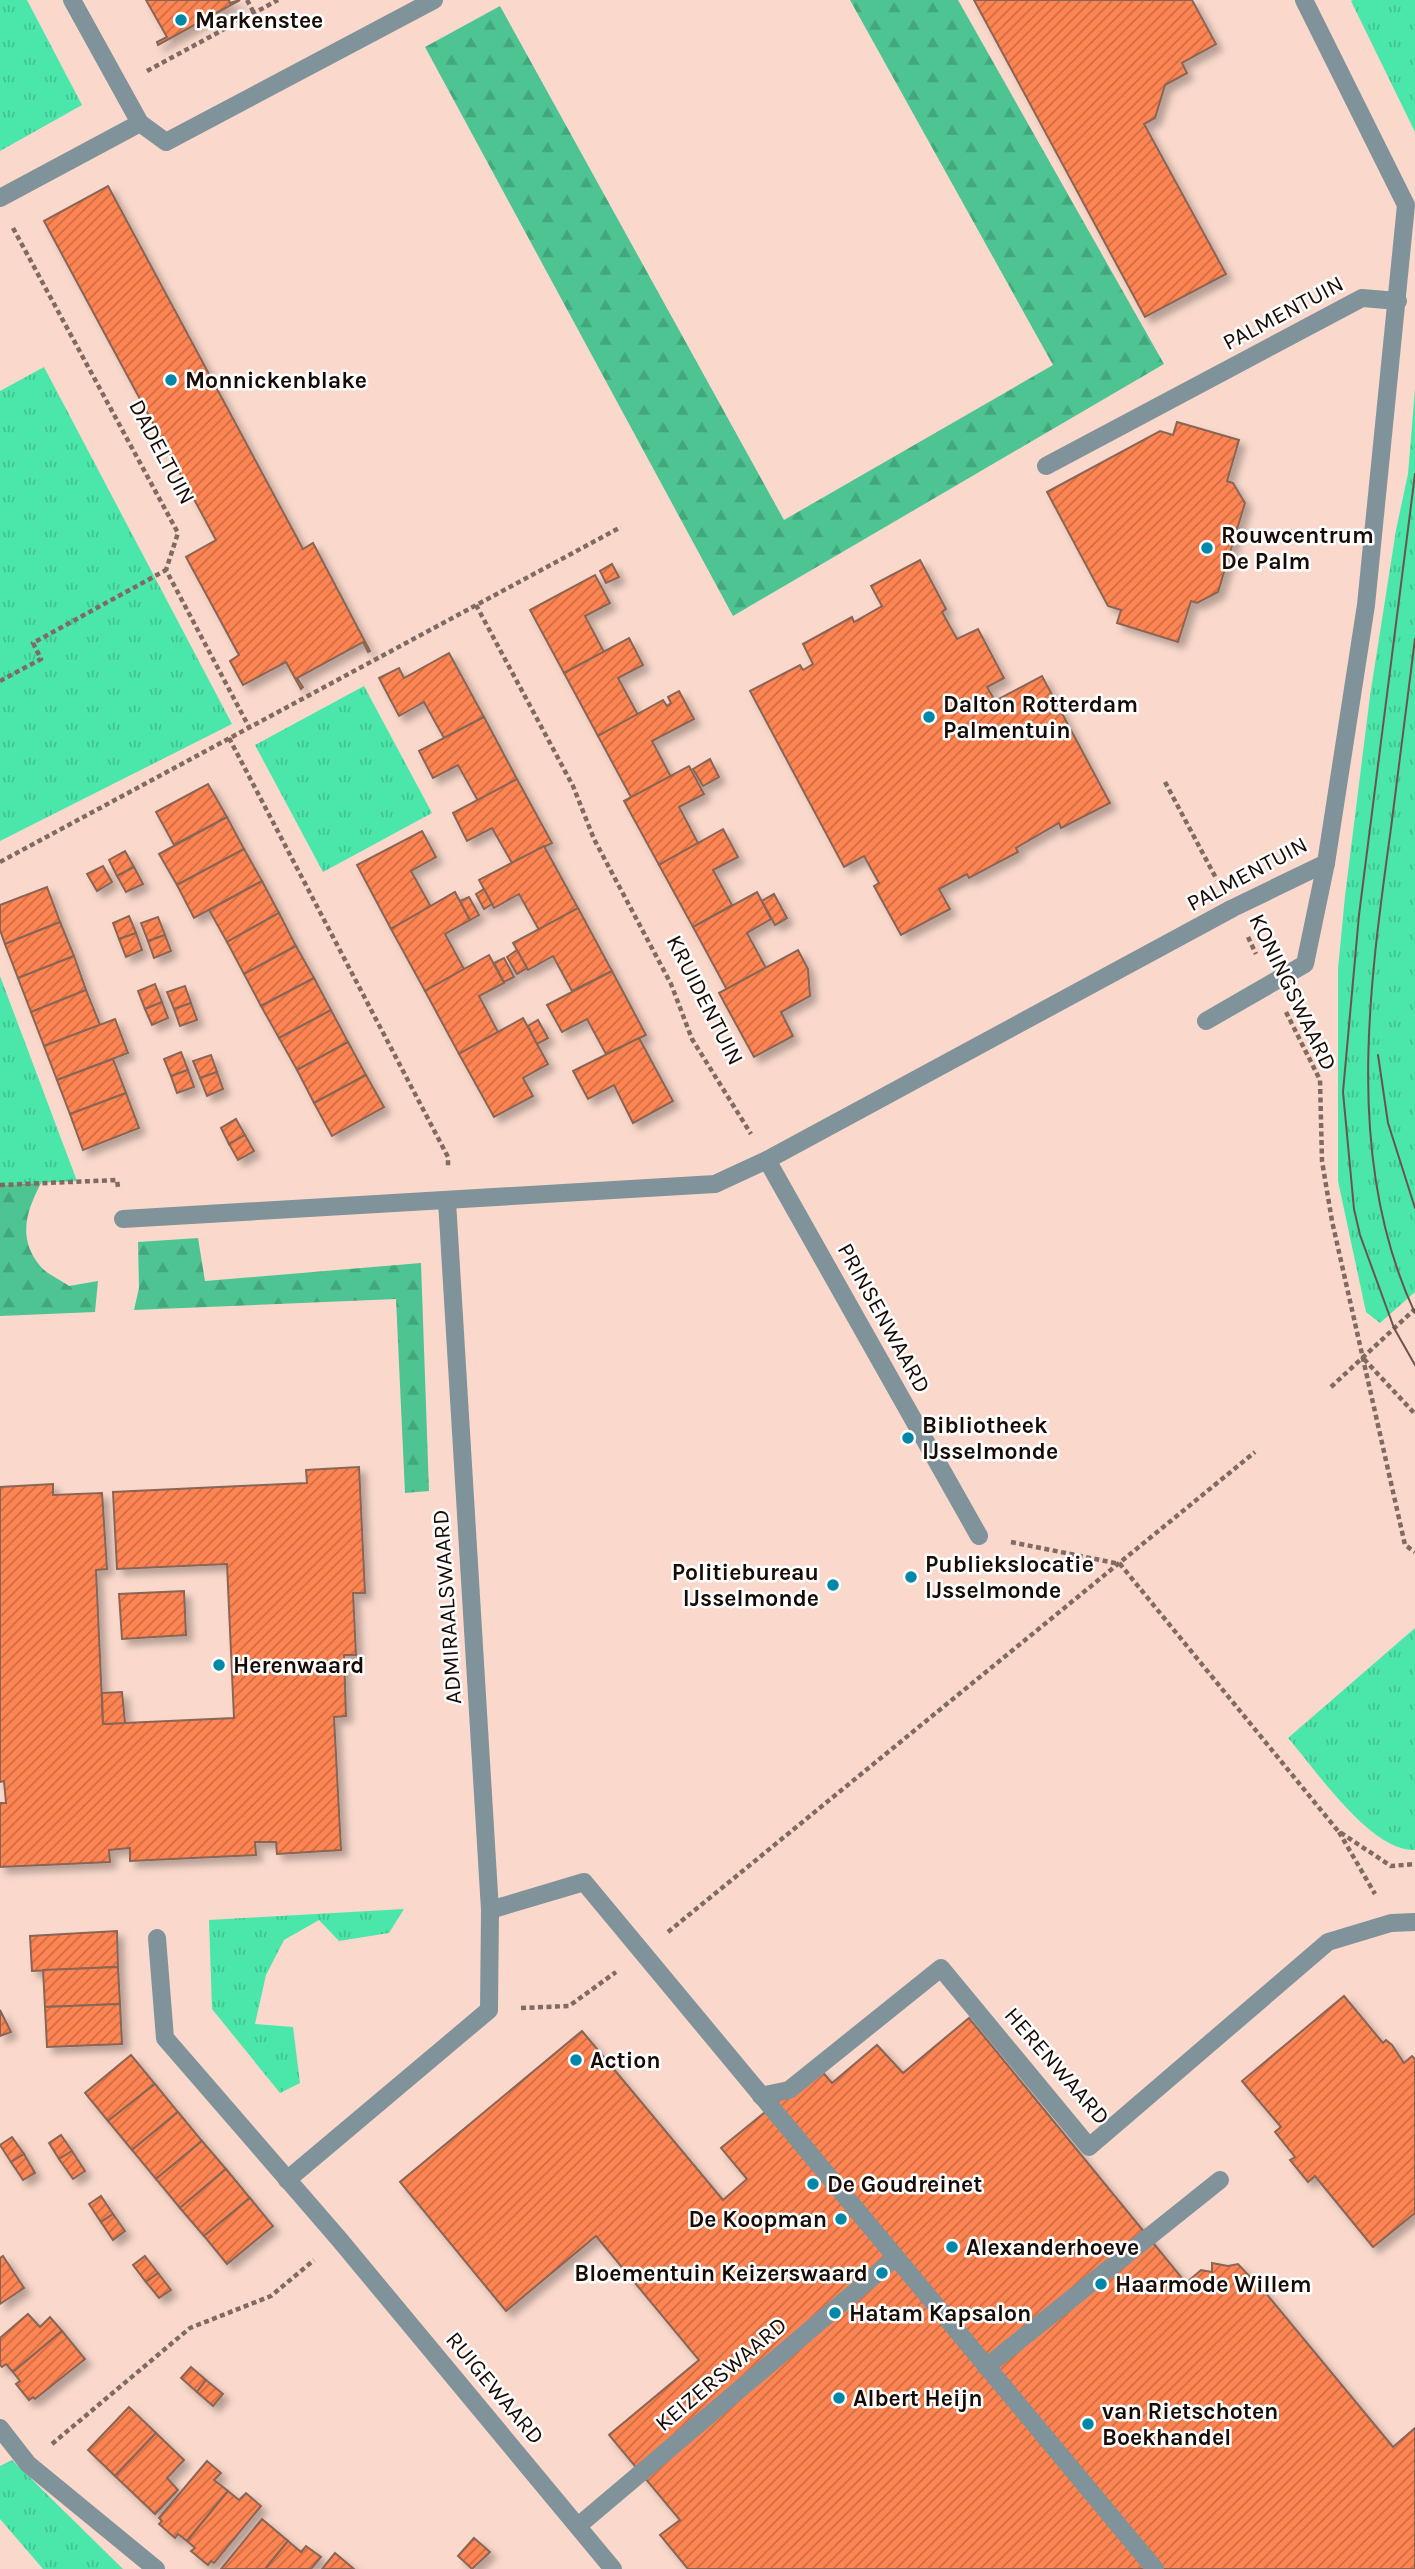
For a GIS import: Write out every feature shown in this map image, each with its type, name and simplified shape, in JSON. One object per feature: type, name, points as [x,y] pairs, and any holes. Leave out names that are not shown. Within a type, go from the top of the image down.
[{"type":"street","points":[[72,0],[139,123],[166,142],[433,0]]},
{"type":"street","name":"PALMENTUIN","points":[[767,1160],[1233,908],[1326,863],[1366,605],[1406,205],[1304,0]]},
{"type":"street","points":[[0,198],[139,123]]},
{"type":"street","name":"PALMENTUIN","points":[[1046,466],[1362,298],[1398,301]]},
{"type":"street","points":[[1206,1021],[1305,964],[1326,863]]},
{"type":"street","points":[[123,1219],[715,1184],[767,1160]]},
{"type":"street","name":"PRINSENWAARD","points":[[767,1160],[979,1536]]},
{"type":"street","name":"ADMIRAALSWAARD","points":[[447,1201],[491,1910],[489,2010]]},
{"type":"street","points":[[491,1910],[584,1882],[641,1954],[1155,2569]]},
{"type":"street","name":"HERENWAARD","points":[[761,2096],[789,2090],[941,1968],[1089,2147],[1328,1942],[1391,1923],[1415,1922]]},
{"type":"street","points":[[157,1938],[165,2038],[339,2239]]},
{"type":"street","points":[[287,2180],[489,2010]]},
{"type":"street","points":[[986,2367],[1220,2180]]},
{"type":"street","name":"RUIGEWAARD","points":[[339,2239],[613,2569]]},
{"type":"street","name":"KEIZERSWAARD","points":[[578,2526],[895,2258]]},
{"type":"street","points":[[0,2428],[28,2464],[156,2569]]},
{"type":"path","points":[[247,0],[254,13]]},
{"type":"path","points":[[119,87],[278,0]]},
{"type":"path","name":"DADELTUIN","points":[[7,217],[178,533],[166,570]]},
{"type":"path","points":[[0,862],[621,527]]},
{"type":"path","points":[[0,681],[41,659],[33,643],[166,570],[249,727]]},
{"type":"path","name":"KRUIDENTUIN","points":[[476,605],[573,786],[594,839],[671,984],[692,1039],[767,1160]]},
{"type":"path","points":[[229,738],[448,1157],[447,1201]]},
{"type":"path","name":"KONINGSWAARD","points":[[1165,782],[1233,908],[1320,1080],[1322,1161],[1332,1221],[1364,1358]]},
{"type":"path","points":[[0,1185],[117,1180],[123,1219]]},
{"type":"path","points":[[1331,1387],[1415,1309]]},
{"type":"path","points":[[1364,1358],[1415,1414]]},
{"type":"path","points":[[1364,1358],[1405,1545],[1415,1552]]},
{"type":"path","points":[[489,2010],[569,2006],[641,1954],[1255,1452]]},
{"type":"path","points":[[979,1536],[1120,1564],[1338,1831],[1391,1923]]},
{"type":"path","points":[[1338,1831],[1391,1866],[1415,1864]]},
{"type":"path","points":[[28,2464],[190,2328],[271,2296],[339,2239]]},
{"type":"green space","points":[[0,0],[27,0],[82,105],[0,151]]},
{"type":"green space","points":[[850,0],[958,0],[1164,364],[733,616],[425,47],[500,6],[784,520],[1053,365]]},
{"type":"green space","points":[[1415,0],[1415,132],[1351,1]]},
{"type":"green space","points":[[44,367],[232,724],[0,841],[0,391]]},
{"type":"green space","points":[[1415,389],[1415,1292],[1380,1323],[1366,1312],[1338,1181],[1338,969],[1370,696],[1396,530],[1408,474]]},
{"type":"green space","points":[[364,686],[432,813],[323,872],[255,745]]},
{"type":"green space","points":[[0,976],[77,1181],[0,1185]]},
{"type":"green space","points":[[41,1183],[31,1204],[26,1225],[26,1236],[33,1257],[44,1270],[69,1286],[98,1281],[95,1312],[0,1316],[0,1185]]},
{"type":"green space","points":[[198,1238],[205,1281],[421,1263],[429,1491],[405,1493],[396,1299],[134,1310],[139,1288],[138,1242]]},
{"type":"green space","points":[[1415,1628],[1415,1850],[1398,1847],[1363,1824],[1288,1738]]},
{"type":"green space","points":[[404,1909],[389,1933],[339,1941],[319,1920],[284,1940],[266,1975],[255,2024],[293,2027],[300,2083],[280,2093],[212,2009],[209,1920]]},
{"type":"green space","points":[[12,2460],[123,2569],[43,2569],[0,2519],[0,2466]]},
{"type":"building","name":"Markenstee","points":[[146,0],[229,0],[230,3],[240,0],[158,45],[157,42],[167,37]]},
{"type":"building","points":[[974,0],[1192,0],[1216,44],[1182,63],[1187,73],[1165,85],[1155,118],[1144,124],[1226,274],[1145,317]]},
{"type":"building","name":"Monnickenblake","points":[[108,186],[303,549],[313,543],[370,651],[368,652],[363,642],[297,678],[303,687],[301,689],[286,662],[243,685],[230,661],[239,655],[186,557],[216,540],[44,221]]},
{"type":"building","points":[[1177,422],[1239,440],[1227,481],[1233,483],[1245,503],[1218,592],[1197,603],[1191,601],[1178,642],[1117,623],[1121,610],[1108,606],[1047,492],[1160,431],[1173,435]]},
{"type":"building","points":[[920,560],[946,609],[942,612],[957,639],[978,629],[1004,678],[987,687],[995,701],[1042,676],[1110,803],[1061,828],[1059,823],[1016,848],[1018,852],[969,878],[967,874],[939,889],[950,909],[901,935],[874,886],[879,883],[864,856],[844,867],[750,691],[800,665],[803,670],[813,664],[803,644],[852,617],[854,622],[882,606],[871,586]]},
{"type":"building","points":[[612,564],[619,577],[606,583],[600,571]]},
{"type":"building","points":[[595,575],[610,603],[585,616],[604,652],[564,673],[530,610]]},
{"type":"building","points":[[629,638],[643,665],[618,678],[638,715],[598,736],[564,673]]},
{"type":"building","points":[[449,653],[484,717],[444,738],[424,702],[399,716],[379,678],[399,668],[404,678]]},
{"type":"building","points":[[679,691],[694,719],[652,741],[671,777],[632,799],[598,736],[663,700],[667,706],[671,703],[668,697]]},
{"type":"building","points":[[484,717],[517,779],[478,801],[458,765],[433,778],[419,751]]},
{"type":"building","points":[[710,759],[719,777],[703,786],[693,769]]},
{"type":"building","points":[[689,766],[704,794],[679,807],[698,843],[659,865],[624,801]]},
{"type":"building","points":[[517,779],[552,843],[512,863],[492,828],[467,841],[453,813]]},
{"type":"building","points":[[208,784],[227,817],[174,845],[156,812]]},
{"type":"building","points":[[227,817],[244,849],[177,885],[159,854]]},
{"type":"building","points":[[723,829],[738,857],[713,870],[732,905],[693,927],[659,865]]},
{"type":"building","points":[[422,831],[436,857],[411,871],[431,907],[391,929],[357,865]]},
{"type":"building","points":[[544,846],[578,908],[539,930],[519,894],[494,908],[479,880]]},
{"type":"building","points":[[244,849],[262,881],[194,918],[177,885]]},
{"type":"building","points":[[125,851],[134,867],[117,876],[109,860]]},
{"type":"building","points":[[103,866],[112,882],[97,891],[87,874]]},
{"type":"building","points":[[134,867],[143,884],[126,892],[117,876]]},
{"type":"building","points":[[262,881],[279,913],[227,942],[209,910]]},
{"type":"building","points":[[47,887],[60,922],[5,944],[0,930],[0,905]]},
{"type":"building","points":[[484,889],[492,904],[484,909],[476,894]]},
{"type":"building","points":[[455,892],[470,920],[445,934],[464,969],[425,991],[391,929]]},
{"type":"building","points":[[757,892],[771,919],[747,933],[766,968],[727,990],[693,927]]},
{"type":"building","points":[[774,894],[787,918],[775,925],[762,901]]},
{"type":"building","points":[[469,897],[479,915],[470,920],[460,901]]},
{"type":"building","points":[[578,908],[612,971],[572,991],[553,956],[528,970],[513,943]]},
{"type":"building","points":[[279,913],[296,946],[244,974],[227,942]]},
{"type":"building","points":[[129,916],[136,933],[119,939],[113,923]]},
{"type":"building","points":[[158,917],[165,935],[148,941],[141,923]]},
{"type":"building","points":[[60,922],[74,956],[18,978],[5,944]]},
{"type":"building","points":[[136,933],[142,950],[126,957],[119,939]]},
{"type":"building","points":[[165,935],[171,951],[154,958],[148,941]]},
{"type":"building","points":[[296,946],[314,978],[261,1006],[244,974]]},
{"type":"building","points":[[517,950],[527,968],[517,974],[507,957]]},
{"type":"building","points":[[798,950],[808,969],[810,996],[781,1012],[793,1036],[754,1057],[719,993]]},
{"type":"building","points":[[489,955],[504,983],[479,996],[498,1032],[459,1054],[425,991]]},
{"type":"building","points":[[74,956],[86,990],[31,1012],[18,978]]},
{"type":"building","points":[[504,958],[514,977],[504,982],[494,963]]},
{"type":"building","points":[[612,971],[646,1035],[606,1054],[587,1019],[562,1032],[547,1005]]},
{"type":"building","points":[[314,978],[331,1010],[279,1038],[261,1006]]},
{"type":"building","points":[[155,984],[162,1002],[145,1009],[138,991]]},
{"type":"building","points":[[185,986],[191,1003],[174,1009],[167,992]]},
{"type":"building","points":[[86,990],[100,1025],[44,1046],[31,1012]]},
{"type":"building","points":[[162,1002],[168,1018],[152,1025],[145,1009]]},
{"type":"building","points":[[191,1003],[197,1020],[180,1026],[174,1009]]},
{"type":"building","points":[[331,1010],[348,1042],[297,1070],[279,1038]]},
{"type":"building","points":[[523,1018],[548,1064],[523,1078],[533,1096],[494,1117],[459,1054]]},
{"type":"building","points":[[115,1019],[128,1053],[57,1080],[44,1046]]},
{"type":"building","points":[[538,1020],[548,1038],[537,1044],[528,1026]]},
{"type":"building","points":[[639,1038],[673,1101],[633,1123],[614,1085],[588,1099],[573,1071]]},
{"type":"building","points":[[348,1042],[366,1075],[314,1103],[297,1070]]},
{"type":"building","points":[[181,1052],[188,1070],[171,1076],[164,1059]]},
{"type":"building","points":[[211,1055],[217,1072],[200,1078],[193,1061]]},
{"type":"building","points":[[113,1059],[126,1093],[70,1114],[57,1080]]},
{"type":"building","points":[[188,1070],[194,1087],[177,1093],[171,1076]]},
{"type":"building","points":[[217,1072],[223,1089],[207,1096],[200,1078]]},
{"type":"building","points":[[366,1075],[384,1107],[332,1136],[314,1103]]},
{"type":"building","points":[[126,1093],[139,1128],[83,1150],[70,1114]]},
{"type":"building","points":[[236,1119],[245,1135],[229,1144],[221,1128]]},
{"type":"building","points":[[245,1135],[254,1151],[238,1160],[229,1144]]},
{"type":"building","points":[[359,1467],[365,1593],[353,1593],[356,1655],[344,1655],[346,1716],[334,1717],[341,1850],[277,1854],[276,1842],[255,1842],[256,1855],[130,1861],[130,1848],[109,1850],[110,1862],[0,1867],[0,1803],[6,1803],[4,1781],[0,1782],[0,1487],[53,1484],[53,1495],[102,1493],[107,1569],[96,1570],[103,1724],[234,1718],[227,1564],[117,1569],[113,1492],[307,1483],[306,1470]]},
{"type":"building","points":[[184,1591],[186,1635],[122,1639],[119,1594]]},
{"type":"building","points":[[122,1692],[125,1723],[103,1724],[102,1693]]},
{"type":"building","points":[[117,1931],[118,1967],[32,1971],[30,1936]]},
{"type":"building","points":[[118,1967],[120,2004],[45,2007],[43,1970]]},
{"type":"building","points":[[1344,1996],[1383,2043],[1386,2040],[1392,2045],[1404,2063],[1412,2056],[1415,2059],[1415,2213],[1373,2247],[1315,2176],[1308,2182],[1290,2160],[1295,2157],[1275,2132],[1281,2127],[1242,2081]]},
{"type":"building","points":[[120,2004],[122,2044],[47,2047],[45,2007]]},
{"type":"building","points":[[0,2010],[11,2032],[0,2036]]},
{"type":"building","points":[[969,2018],[1186,2283],[1201,2270],[1212,2272],[1212,2263],[1228,2266],[1238,2264],[1255,2280],[1393,2447],[1415,2428],[1415,2569],[688,2569],[660,2535],[680,2520],[609,2435],[699,2360],[596,2236],[506,2311],[400,2182],[582,2031],[723,2200],[747,2179],[721,2148],[819,2068],[832,2083],[877,2045],[903,2073]]},
{"type":"building","points":[[131,2055],[155,2084],[108,2121],[85,2093]]},
{"type":"building","points":[[155,2084],[178,2112],[132,2150],[108,2121]]},
{"type":"building","points":[[178,2112],[202,2141],[156,2179],[132,2150]]},
{"type":"building","points":[[61,2135],[72,2151],[59,2159],[49,2143]]},
{"type":"building","points":[[12,2137],[24,2154],[11,2162],[0,2145]]},
{"type":"building","points":[[202,2141],[226,2169],[180,2208],[156,2179]]},
{"type":"building","points":[[72,2151],[85,2171],[73,2179],[59,2159]]},
{"type":"building","points":[[24,2154],[35,2173],[23,2180],[11,2162]]},
{"type":"building","points":[[226,2169],[250,2198],[204,2236],[180,2208]]},
{"type":"building","points":[[101,2196],[113,2214],[101,2222],[89,2204]]},
{"type":"building","points":[[250,2198],[273,2226],[227,2264],[204,2236]]},
{"type":"building","points":[[113,2214],[125,2231],[113,2240],[101,2222]]},
{"type":"building","points":[[3,2256],[24,2288],[0,2304],[0,2258]]},
{"type":"building","points":[[145,2256],[158,2273],[146,2282],[133,2265]]},
{"type":"building","points":[[158,2273],[171,2290],[159,2298],[146,2282]]},
{"type":"building","points":[[28,2314],[40,2327],[50,2317],[62,2331],[13,2372],[6,2364],[2,2367],[0,2365],[0,2338]]},
{"type":"building","points":[[62,2331],[85,2359],[35,2399],[33,2397],[29,2400],[16,2384],[20,2381],[13,2372]]},
{"type":"building","points":[[191,2367],[206,2380],[197,2392],[181,2378]]},
{"type":"building","points":[[206,2380],[223,2394],[213,2406],[197,2392]]},
{"type":"building","points":[[129,2407],[156,2433],[115,2476],[88,2450]]},
{"type":"building","points":[[156,2433],[184,2460],[167,2478],[178,2490],[155,2514],[115,2476]]},
{"type":"building","points":[[207,2461],[221,2473],[214,2480],[228,2491],[187,2541],[178,2534],[175,2538],[159,2524],[162,2521],[159,2518]]},
{"type":"building","points":[[228,2491],[239,2500],[246,2493],[261,2506],[214,2563],[211,2561],[208,2565],[191,2551],[195,2548],[187,2541]]},
{"type":"building","points":[[262,2519],[288,2541],[265,2569],[221,2569]]},
{"type":"building","points":[[474,2538],[490,2552],[472,2569],[458,2556]]},
{"type":"building","points":[[288,2541],[301,2552],[306,2546],[321,2557],[311,2569],[265,2569]]},
{"type":"building","points":[[335,2553],[354,2569],[322,2569]]},
{"type":"tram line","points":[[1415,474],[1359,915],[1343,1092],[1354,1209],[1360,1235],[1394,1328],[1415,1365]]},
{"type":"tram line","points":[[1415,639],[1375,950],[1368,1074],[1370,1135],[1378,1196],[1393,1255],[1415,1313]]},
{"type":"tram line","points":[[1378,1055],[1388,1123],[1415,1208]]},
{"type":"place","name":"Markenstee","points":[[181,20]]},
{"type":"place","name":"Monnickenblake","points":[[171,380]]},
{"type":"place","name":"Rouwcentrum De Palm","points":[[1207,548]]},
{"type":"place","name":"Dalton Rotterdam Palmentuin","points":[[929,717]]},
{"type":"place","name":"Bibliotheek IJsselmonde","points":[[908,1438]]},
{"type":"place","name":"Publiekslocatie IJsselmonde","points":[[911,1577]]},
{"type":"place","name":"Politiebureau IJsselmonde","points":[[833,1585]]},
{"type":"place","name":"Herenwaard","points":[[219,1665]]},
{"type":"place","name":"Action","points":[[576,2060]]},
{"type":"place","name":"De Goudreinet","points":[[813,2184]]},
{"type":"place","name":"De Koopman","points":[[841,2219]]},
{"type":"place","name":"Alexanderhoeve","points":[[952,2247]]},
{"type":"place","name":"Bloementuin Keizerswaard","points":[[882,2273]]},
{"type":"place","name":"Haarmode Willem","points":[[1101,2284]]},
{"type":"place","name":"Hatam Kapsalon","points":[[835,2313]]},
{"type":"place","name":"Albert Heijn","points":[[839,2398]]},
{"type":"place","name":"van Rietschoten Boekhandel","points":[[1088,2424]]}]
